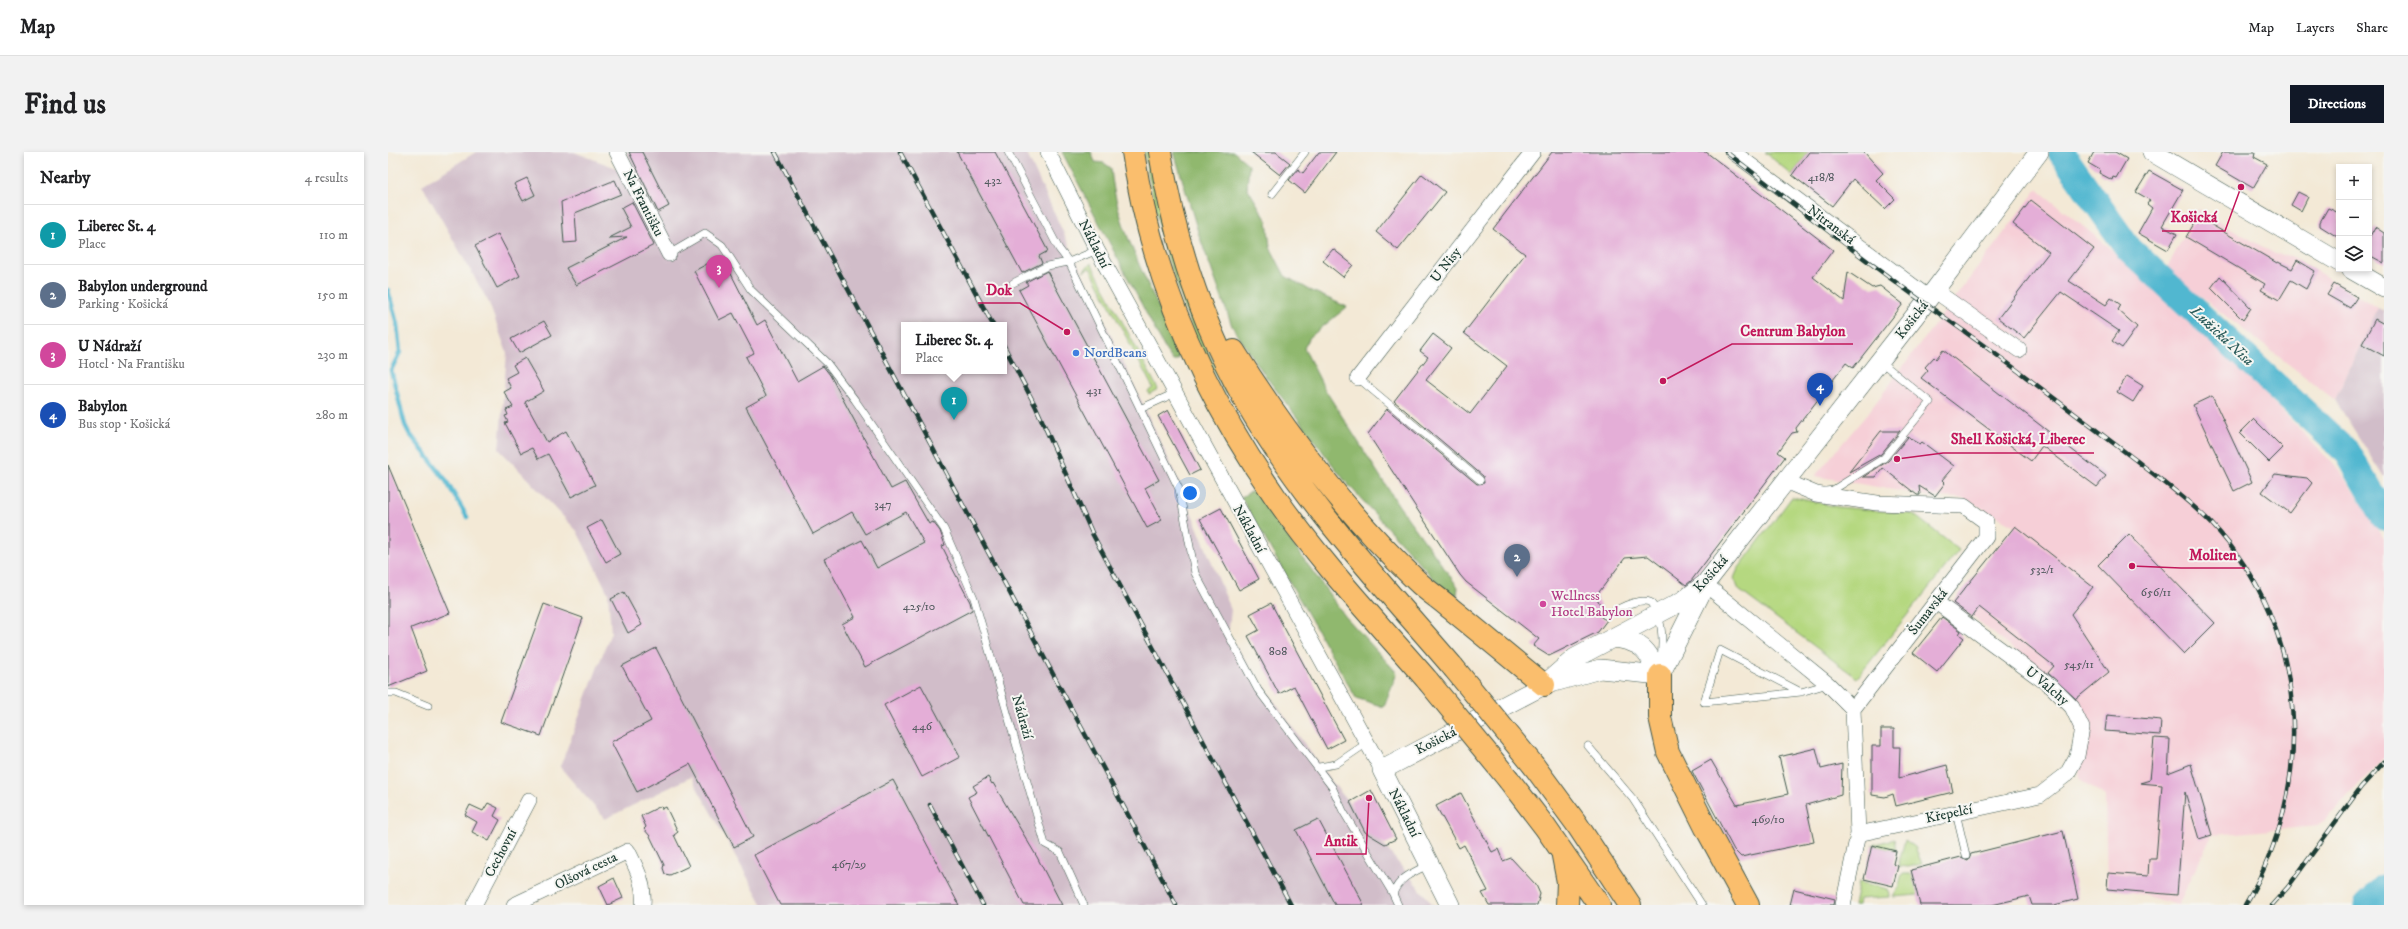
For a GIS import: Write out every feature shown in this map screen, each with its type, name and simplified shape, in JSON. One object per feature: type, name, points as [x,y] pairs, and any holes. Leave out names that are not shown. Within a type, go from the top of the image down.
[{"type":"highway","points":[[1160,152],[1180,244],[1212,332],[1244,399],[1269,440],[1338,534],[1453,667],[1534,766],[1576,823],[1630,905]]},
{"type":"highway","points":[[1131,156],[1151,239],[1181,326],[1214,398],[1238,440],[1304,535],[1428,681],[1509,780],[1561,849],[1599,905]]},
{"type":"highway","points":[[1180,244],[1233,348],[1257,387],[1355,516],[1418,582],[1544,685]]},
{"type":"highway","points":[[1660,675],[1660,717],[1668,752],[1706,828],[1748,905]]},
{"type":"highway","points":[[1561,849],[1568,882],[1567,905]]},
{"type":"highway","points":[[1616,883],[1634,905]]},
{"type":"street","name":"Na Františku","points":[[617,152],[668,254]]},
{"type":"street","name":"Nákladní","points":[[1048,152],[1097,250],[1382,770],[1450,905]]},
{"type":"street","name":"U Nisy","points":[[1358,378],[1533,152]]},
{"type":"street","name":"Nitranská","points":[[1733,152],[1932,294]]},
{"type":"street","points":[[2152,152],[2336,260]]},
{"type":"street","name":"Košická","points":[[1382,770],[1544,685],[1575,658],[1658,615],[1684,600],[1706,584],[1932,294],[2038,153]]},
{"type":"street","points":[[2356,272],[2384,288]]},
{"type":"street","name":"Košická","points":[[1932,294],[2020,350]]},
{"type":"street","name":"Šumavská","points":[[1785,481],[1816,494],[1877,503],[1964,506],[1986,522],[1986,537],[1853,709]]},
{"type":"street","points":[[1660,675],[1706,584],[1828,684],[1853,709],[1858,834],[1843,905]]},
{"type":"street","name":"U Valchy","points":[[1936,602],[2052,687],[2072,707],[2082,728],[2077,756],[2067,774],[2040,795]]},
{"type":"street","points":[[1614,638],[1633,641],[1642,647],[1650,654],[1660,675]]},
{"type":"street","points":[[1544,685],[1600,669],[1660,675]]},
{"type":"street","name":"Křepelčí","points":[[1858,834],[2040,795]]},
{"type":"street","name":"Cechovní","points":[[474,905],[529,800]]},
{"type":"street","name":"Olšová cesta","points":[[514,905],[628,851],[641,876],[644,896],[643,905]]},
{"type":"lane","points":[[1008,152],[1059,249],[1069,262],[1179,489],[1195,573],[1258,690],[1332,787],[1343,812],[1393,894],[1398,905]]},
{"type":"lane","points":[[1272,194],[1305,152]]},
{"type":"lane","name":"Nádraží","points":[[668,254],[705,233],[722,245],[751,290],[827,363],[855,400],[944,529],[974,598],[1045,844],[1060,852],[1084,905]]},
{"type":"lane","points":[[1013,283],[1047,266],[1069,262],[1097,250]]},
{"type":"lane","points":[[1816,494],[1833,490],[1884,458],[1930,402],[1880,361]]},
{"type":"lane","points":[[1358,378],[1480,480]]},
{"type":"lane","points":[[1140,409],[1175,393]]},
{"type":"lane","points":[[1605,615],[1644,600],[1653,605],[1658,615],[1662,645],[1660,675]]},
{"type":"lane","points":[[1801,692],[1720,650],[1704,702],[1801,692],[1828,684]]},
{"type":"lane","points":[[388,693],[396,693],[428,706]]},
{"type":"lane","points":[[1318,767],[1336,764],[1367,743]]},
{"type":"lane","points":[[1588,746],[1633,799],[1702,905]]},
{"type":"lane","points":[[1956,812],[1966,856]]},
{"type":"lane","points":[[1393,894],[1396,886],[1402,878],[1430,864]]},
{"type":"shaded area","points":[[476,152],[574,152],[619,169],[643,188],[626,152],[1026,152],[1179,482],[1231,610],[1228,636],[1328,777],[1433,905],[763,905],[691,777],[605,819],[560,767],[611,632],[608,593],[577,531],[499,449],[507,353],[489,303],[422,185]]},
{"type":"shaded area","points":[[2037,189],[2105,244],[2265,394],[2340,471],[2384,539],[2384,758],[2319,826],[2212,835],[2178,905],[2128,891],[2107,889],[2105,796],[2080,779],[2074,701],[2046,675],[1954,602],[2015,526],[1963,498],[1934,497],[1815,476],[1868,413]]},
{"type":"shaded area","points":[[2198,209],[2275,254],[2291,256],[2378,308],[2335,400],[2166,270]]},
{"type":"shaded area","points":[[2378,308],[2384,311],[2384,477],[2335,400]]},
{"type":"green space","points":[[1062,152],[1091,152],[1095,162],[1104,163],[1111,168],[1114,191],[1128,237],[1179,351],[1178,359],[1173,361],[1166,351]]},
{"type":"green space","points":[[1144,152],[1149,152],[1162,221],[1181,288],[1198,331],[1228,391],[1225,393],[1195,336],[1162,241]]},
{"type":"green space","points":[[1174,152],[1234,152],[1249,165],[1247,187],[1267,221],[1270,247],[1285,276],[1310,290],[1347,307],[1310,337],[1304,348],[1324,388],[1399,506],[1458,587],[1457,595],[1442,588],[1345,481],[1264,374],[1232,326],[1199,235]]},
{"type":"green space","points":[[1765,152],[1809,152],[1792,175]]},
{"type":"green space","points":[[1091,263],[1158,389],[1149,394],[1148,391],[1153,388],[1090,268],[1083,271]]},
{"type":"green space","points":[[1254,490],[1345,616],[1397,673],[1384,707],[1356,698],[1241,497]]},
{"type":"green space","points":[[1792,497],[1838,507],[1913,514],[1959,550],[1857,678],[1739,590],[1734,578],[1738,569]]},
{"type":"green space","points":[[1894,839],[1896,851],[1872,845]]},
{"type":"green space","points":[[1905,840],[1915,847],[1922,864],[1908,867],[1898,866]]},
{"type":"green space","points":[[1902,874],[1912,874],[1918,895],[1893,897],[1898,889]]},
{"type":"green space","points":[[1859,882],[1888,889],[1889,897],[1859,899],[1858,905],[1854,905]]},
{"type":"building","points":[[629,152],[642,152],[669,206],[658,212]]},
{"type":"building","points":[[957,152],[995,152],[1048,251],[1039,256],[1042,263],[1022,273]]},
{"type":"building","points":[[1251,152],[1276,152],[1290,163],[1280,175]]},
{"type":"building","points":[[1319,152],[1336,152],[1305,193],[1289,180],[1298,169],[1303,173]]},
{"type":"building","points":[[1552,152],[1706,152],[1833,250],[1813,277],[1844,301],[1848,272],[1872,288],[1880,286],[1903,304],[1853,368],[1846,363],[1796,428],[1797,432],[1792,433],[1778,452],[1785,457],[1691,581],[1686,585],[1648,556],[1625,558],[1596,596],[1603,611],[1601,617],[1607,620],[1598,632],[1549,656],[1533,646],[1539,639],[1466,582],[1460,575],[1368,434],[1387,409],[1477,484],[1484,483],[1483,476],[1394,401],[1428,357],[1420,351],[1433,334],[1451,348],[1426,380],[1470,414],[1507,366],[1464,333],[1525,254],[1493,229]]},
{"type":"building","points":[[1809,152],[1864,152],[1883,173],[1876,180],[1895,199],[1885,209],[1853,179],[1832,206],[1792,175]]},
{"type":"building","points":[[2094,152],[2115,152],[2127,159],[2116,178],[2113,177],[2112,180],[2099,173],[2100,170],[2088,163]]},
{"type":"building","points":[[2223,152],[2255,152],[2254,157],[2267,164],[2253,188],[2215,166]]},
{"type":"building","points":[[2149,171],[2183,190],[2162,226],[2177,234],[2168,250],[2138,233],[2152,208],[2147,204],[2150,200],[2136,192]]},
{"type":"building","points":[[1422,174],[1445,192],[1398,250],[1376,232]]},
{"type":"building","points":[[527,178],[535,195],[523,201],[514,184]]},
{"type":"building","points":[[615,180],[621,194],[575,213],[577,242],[564,243],[561,202]]},
{"type":"building","points":[[2298,192],[2308,197],[2301,211],[2291,205]]},
{"type":"building","points":[[2031,200],[2094,249],[2069,281],[2106,305],[2111,298],[2121,305],[2118,310],[2137,327],[2122,348],[2112,341],[2119,331],[2061,292],[2024,338],[1998,318],[2049,252],[2013,224]]},
{"type":"building","points":[[632,202],[654,245],[576,285],[566,268],[627,237],[609,238],[631,227],[621,208]]},
{"type":"building","points":[[2328,208],[2336,212],[2336,236],[2320,226],[2320,222]]},
{"type":"building","points":[[2198,217],[2277,263],[2278,262],[2292,269],[2297,260],[2315,271],[2306,289],[2291,280],[2279,300],[2261,290],[2265,284],[2186,237]]},
{"type":"building","points":[[2375,227],[2384,233],[2384,263],[2372,257],[2372,232]]},
{"type":"building","points":[[498,234],[520,276],[497,288],[475,246]]},
{"type":"building","points":[[1333,249],[1353,265],[1343,277],[1323,261]]},
{"type":"building","points":[[722,256],[757,325],[765,320],[797,381],[823,366],[830,375],[891,489],[905,482],[929,524],[933,522],[940,531],[945,545],[942,546],[947,558],[970,602],[972,610],[865,667],[842,624],[855,617],[824,559],[862,540],[877,568],[924,543],[906,512],[865,534],[852,512],[813,534],[746,407],[766,396],[746,357],[754,353],[733,313],[719,320],[694,271]]},
{"type":"building","points":[[1047,271],[1159,480],[1145,488],[1162,520],[1147,528],[1019,290],[1028,285],[1026,282]]},
{"type":"building","points":[[2220,276],[2251,308],[2243,320],[2211,288]]},
{"type":"building","points":[[2334,284],[2357,297],[2350,308],[2327,295]]},
{"type":"building","points":[[2375,319],[2384,324],[2384,356],[2362,344]]},
{"type":"building","points":[[544,321],[552,335],[519,353],[511,339]]},
{"type":"building","points":[[1943,350],[2106,476],[2097,487],[2042,446],[2031,461],[1921,378],[1928,370],[1925,367],[1934,357],[1936,359]]},
{"type":"building","points":[[525,358],[544,391],[525,402],[547,442],[566,431],[595,485],[571,497],[548,454],[538,459],[532,448],[521,453],[505,423],[508,422],[505,416],[508,415],[506,410],[513,407],[504,392],[511,388],[506,378],[517,372],[513,365]]},
{"type":"building","points":[[2127,376],[2143,386],[2133,402],[2117,392]]},
{"type":"building","points":[[2212,396],[2252,482],[2234,491],[2193,405]]},
{"type":"building","points":[[1168,410],[1200,470],[1190,475],[1158,416]]},
{"type":"building","points":[[2254,419],[2283,448],[2269,462],[2240,433]]},
{"type":"building","points":[[1881,431],[1900,431],[1881,454],[1849,472]]},
{"type":"building","points":[[1908,437],[1920,444],[1922,442],[1954,466],[1942,480],[1945,483],[1935,496],[1919,486],[1920,495],[1917,495],[1883,468],[1876,477],[1863,477],[1888,461]]},
{"type":"building","points":[[388,465],[450,613],[411,628],[427,671],[388,687]]},
{"type":"building","points":[[2275,474],[2307,478],[2312,483],[2290,513],[2262,492]]},
{"type":"building","points":[[1221,508],[1259,579],[1239,590],[1200,519]]},
{"type":"building","points":[[602,520],[620,554],[606,562],[587,528]]},
{"type":"building","points":[[2015,526],[2093,587],[2071,614],[2109,672],[2076,699],[2048,673],[2054,666],[1979,607],[1972,617],[1953,603]]},
{"type":"building","points":[[2129,534],[2215,623],[2184,654],[2098,565]]},
{"type":"building","points":[[624,592],[642,625],[628,633],[611,599]]},
{"type":"building","points":[[1271,603],[1344,740],[1327,749],[1294,686],[1279,694],[1248,636],[1259,630],[1250,614]]},
{"type":"building","points":[[544,604],[583,618],[541,736],[501,722]]},
{"type":"building","points":[[1942,617],[1961,631],[1959,634],[1964,638],[1937,672],[1913,653]]},
{"type":"building","points":[[656,648],[753,837],[734,847],[690,764],[637,792],[611,742],[651,721],[622,666]]},
{"type":"building","points":[[921,685],[960,757],[922,777],[884,705]]},
{"type":"building","points":[[2107,715],[2161,720],[2160,735],[2105,731]]},
{"type":"building","points":[[1881,729],[1894,729],[1894,747],[1900,747],[1899,778],[1947,765],[1953,792],[1896,806],[1893,794],[1885,797],[1872,795],[1872,746],[1881,746]]},
{"type":"building","points":[[2154,738],[2170,739],[2168,773],[2191,764],[2212,835],[2199,839],[2185,792],[2177,895],[2107,889],[2108,873],[2148,876],[2149,859],[2156,859],[2162,785],[2140,783],[2150,780]]},
{"type":"building","points":[[1816,748],[1821,769],[1842,764],[1841,795],[1806,805],[1814,842],[1741,857],[1734,850],[1692,771],[1711,760],[1737,805],[1788,794],[1779,757]]},
{"type":"building","points":[[988,777],[1037,857],[1062,905],[1024,905],[968,797],[977,792],[973,786]]},
{"type":"building","points":[[893,780],[959,905],[780,905],[754,855]]},
{"type":"building","points":[[1371,790],[1396,839],[1385,844],[1365,832],[1350,802]]},
{"type":"building","points":[[1461,793],[1492,852],[1498,849],[1503,861],[1511,858],[1536,885],[1540,894],[1537,905],[1489,905],[1482,893],[1488,891],[1464,845],[1459,848],[1436,806]]},
{"type":"building","points":[[488,803],[498,808],[494,816],[500,820],[489,841],[472,832],[477,822],[465,815],[470,805],[483,811]]},
{"type":"building","points":[[661,806],[662,809],[666,807],[678,832],[674,835],[689,866],[670,875],[665,874],[663,868],[664,865],[650,836],[644,829],[646,827],[641,816]]},
{"type":"building","points":[[1318,819],[1364,905],[1335,905],[1296,830]]},
{"type":"building","points":[[2063,831],[2078,899],[2054,905],[2032,905],[2029,896],[1992,905],[1920,905],[1911,870],[1961,857],[1968,860],[1971,854]]},
{"type":"building","points":[[1872,845],[1896,851],[1893,864],[1898,866],[1893,886],[1864,879]]},
{"type":"building","points":[[614,878],[623,898],[608,905],[599,886]]},
{"type":"building","points":[[1794,889],[1835,899],[1834,905],[1790,905]]},
{"type":"waterway","name":"Lužická Nisa","points":[[2061,152],[2128,248],[2348,453],[2384,517]]},
{"type":"waterway","points":[[388,290],[397,324],[400,352],[391,370],[405,425],[409,433],[445,479],[467,517]]},
{"type":"waterway","name":"Lužická Nisa","points":[[2367,905],[2384,888]]},
{"type":"railway","points":[[775,152],[1176,905]]},
{"type":"railway","points":[[900,152],[991,322]]},
{"type":"railway","points":[[1726,152],[1857,253],[2011,365],[2175,491],[2212,524],[2245,566],[2269,611],[2284,659],[2292,708],[2292,759],[2284,809],[2268,858],[2245,905]]},
{"type":"railway","points":[[1007,352],[1036,407],[1093,535],[1291,905]]},
{"type":"railway","points":[[2272,905],[2288,887],[2361,787],[2384,762]]},
{"type":"railway","points":[[930,805],[983,905]]},
{"type":"place","name":"Košická","points":[[2241,187]]},
{"type":"place","name":"U Nádraží","points":[[719,288]]},
{"type":"place","name":"Dok","points":[[1067,332]]},
{"type":"place","name":"NordBeans","points":[[1076,353]]},
{"type":"place","name":"Centrum Babylon","points":[[1663,381]]},
{"type":"place","name":"Babylon","points":[[1820,406]]},
{"type":"place","name":"Liberec St. 4","points":[[954,420]]},
{"type":"place","name":"Shell Košická, Liberec","points":[[1897,459]]},
{"type":"place","name":"Moliten","points":[[2132,566]]},
{"type":"place","name":"Babylon underground","points":[[1517,577]]},
{"type":"place","name":"Wellness Hotel Babylon","points":[[1543,604]]},
{"type":"place","name":"Antik","points":[[1369,798]]}]
